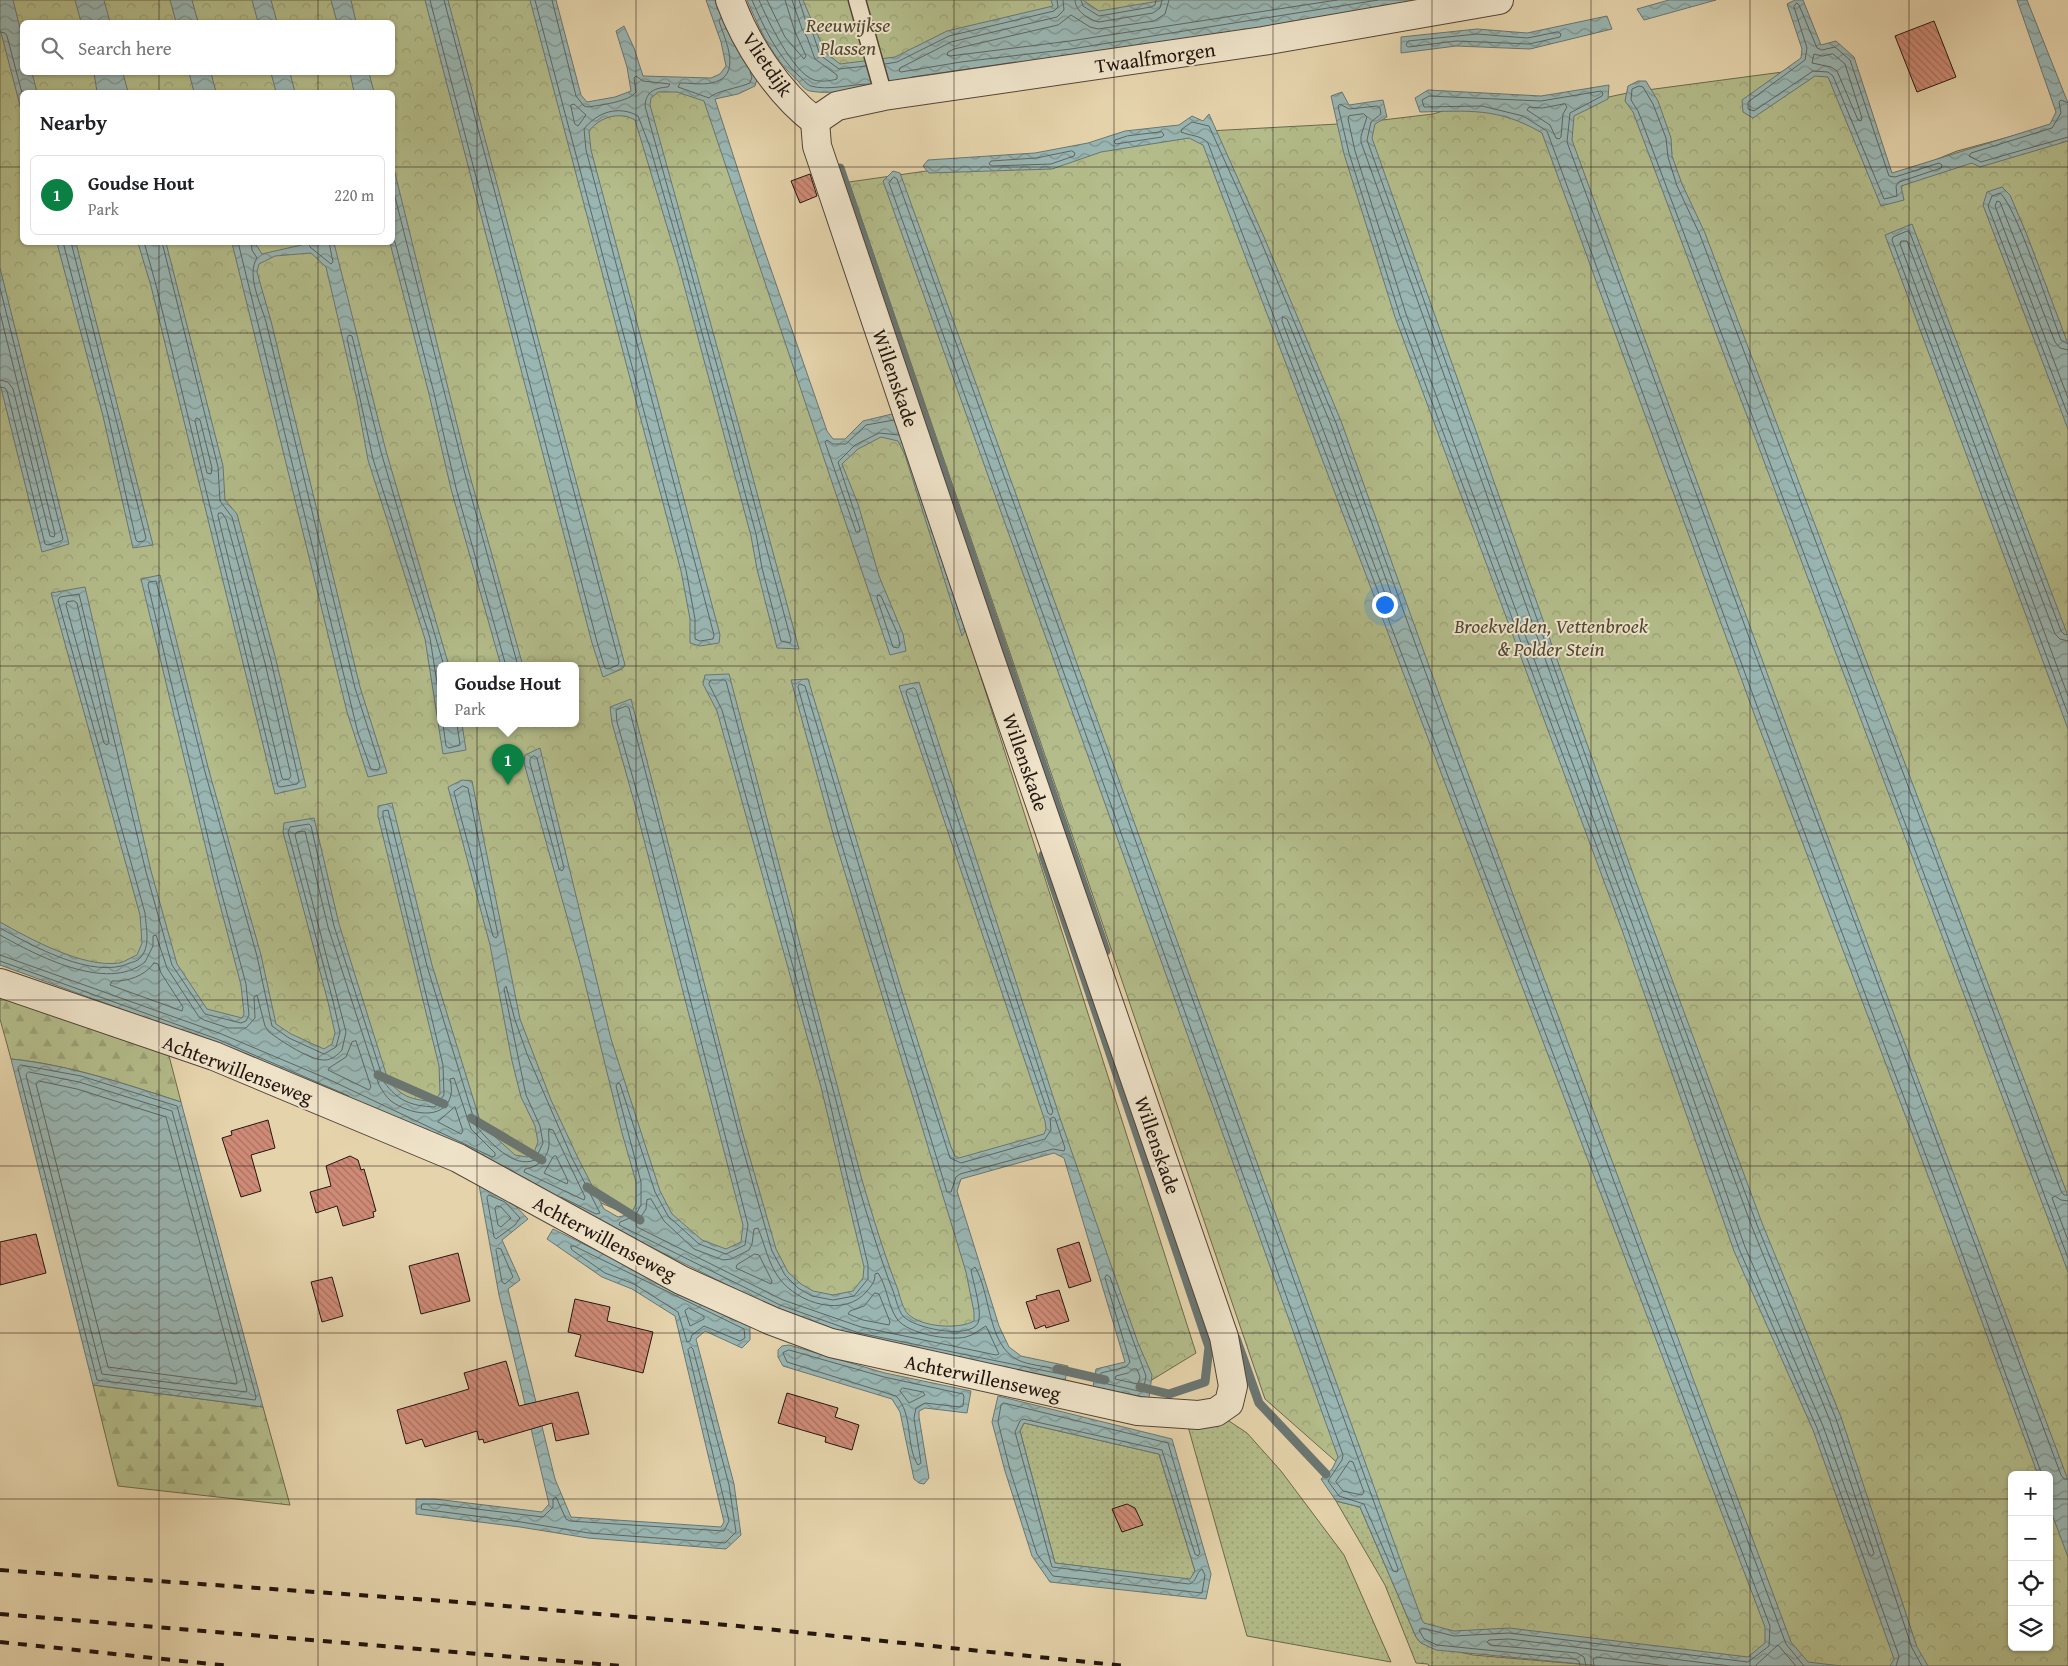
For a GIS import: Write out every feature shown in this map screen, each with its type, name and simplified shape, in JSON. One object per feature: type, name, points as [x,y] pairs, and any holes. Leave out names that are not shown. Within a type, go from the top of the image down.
[{"type":"street","name":"Vlietdijk","points":[[730,0],[763,65],[798,108],[815,121]]},
{"type":"street","name":"Twaalfmorgen","points":[[815,121],[837,106],[883,93],[1262,41],[1499,0]]},
{"type":"street","name":"Willenskade","points":[[815,121],[817,146],[983,638],[1224,1337],[1233,1386],[1229,1403]]},
{"type":"street","name":"Achterwillenseweg","points":[[0,983],[214,1056],[458,1158],[681,1280],[772,1321],[831,1343],[1138,1411],[1198,1415],[1216,1412],[1229,1403]]},
{"type":"lane","points":[[857,0],[883,93]]},
{"type":"green space","points":[[0,0],[543,0],[575,114],[643,91],[705,87],[825,448],[900,427],[1196,1353],[1142,1386],[1065,1142],[947,1175],[988,1345],[918,1343],[194,1023],[0,962]]},
{"type":"green space","name":"Reeuwijkse Plassen","points":[[791,0],[1329,0],[824,76]]},
{"type":"green space","name":"Broekvelden, Vettenbroek & Polder Stein","points":[[1828,66],[1881,182],[1957,151],[2068,121],[2068,1666],[1696,1666],[1419,1637],[1358,1481],[1265,1399],[849,182],[1208,131],[1357,123],[1433,114],[1446,110],[1472,110],[1548,117],[1604,98],[1632,92]]},
{"type":"green space","points":[[0,994],[168,1052],[181,1102],[76,1070],[11,1059],[0,1019]]},
{"type":"green space","points":[[93,1385],[263,1407],[290,1505],[118,1486]]},
{"type":"green space","points":[[1229,1421],[1247,1433],[1281,1471],[1344,1555],[1391,1662],[1247,1636],[1187,1423]]},
{"type":"green space","points":[[1024,1423],[1159,1454],[1195,1571],[1190,1580],[1055,1563],[1020,1431]]},
{"type":"green space","points":[[1336,1501],[1360,1507],[1416,1637],[1421,1643],[1473,1655],[1602,1666],[1429,1666],[1428,1664],[1416,1663],[1385,1585]]},
{"type":"water","points":[[0,0],[13,0],[20,28],[20,75],[33,75],[36,90],[20,90],[20,105],[0,29]]},
{"type":"water","points":[[75,0],[104,0],[109,20],[80,20]]},
{"type":"water","points":[[170,0],[192,0],[197,20],[175,20]]},
{"type":"water","points":[[252,0],[271,0],[276,20],[257,20]]},
{"type":"water","points":[[331,0],[351,0],[356,20],[336,20]]},
{"type":"water","points":[[425,0],[448,0],[625,665],[622,669],[603,677],[592,643]]},
{"type":"water","points":[[530,0],[556,0],[581,95],[587,102],[615,97],[631,91],[627,67],[616,31],[624,26],[634,48],[643,76],[711,78],[720,74],[726,66],[721,42],[706,0],[715,0],[718,10],[725,13],[758,76],[755,86],[738,94],[715,99],[757,229],[827,431],[833,439],[845,439],[863,421],[896,413],[967,627],[962,636],[905,455],[898,441],[881,437],[858,449],[842,464],[858,504],[879,576],[903,634],[906,651],[890,655],[704,101],[677,92],[658,92],[651,98],[650,105],[799,649],[777,648],[757,569],[751,536],[678,263],[635,120],[629,117],[616,116],[604,119],[589,131],[591,150],[720,635],[719,643],[700,646],[690,643],[690,619],[681,571]]},
{"type":"water","points":[[747,0],[803,0],[825,52],[840,64],[895,57],[947,31],[1053,6],[1051,0],[1083,0],[1099,11],[1165,0],[1442,0],[871,89],[817,92],[806,90],[774,54]]},
{"type":"water","points":[[1669,0],[1716,0],[1644,20],[1637,9]]},
{"type":"water","points":[[1795,0],[1803,0],[1821,45],[1836,41],[1854,57],[1892,173],[2050,124],[2056,112],[2017,0],[2027,0],[2068,103],[2068,141],[1980,167],[1972,163],[1901,186],[1904,200],[1881,206],[1828,77],[1815,76],[1753,118],[1743,112],[1742,100],[1801,58],[1802,49],[1787,4]]},
{"type":"water","points":[[1607,16],[1612,29],[1530,49],[1456,46],[1401,53],[1401,37],[1477,29],[1527,33]]},
{"type":"water","points":[[94,75],[124,75],[127,90],[97,90]]},
{"type":"water","points":[[190,75],[212,75],[215,90],[193,90]]},
{"type":"water","points":[[272,75],[291,75],[294,90],[275,90]]},
{"type":"water","points":[[350,75],[370,75],[373,90],[354,90]]},
{"type":"water","points":[[1638,81],[1646,81],[1658,101],[1671,138],[1672,156],[1682,184],[1705,233],[2068,1196],[2068,1272],[1633,112],[1625,101],[1628,86]]},
{"type":"water","points":[[1609,85],[1608,99],[1574,116],[1572,140],[1793,744],[2068,1480],[2068,1557],[2053,1517],[2053,1471],[2037,1471],[1945,1221],[1756,719],[1542,133],[1511,119],[1482,112],[1420,112],[1415,98],[1428,90],[1541,96]]},
{"type":"water","points":[[1342,92],[1349,105],[1383,100],[1387,117],[1375,124],[1372,138],[1636,882],[1762,1223],[1841,1417],[1917,1647],[1928,1666],[1890,1666],[1894,1659],[1813,1430],[1734,1251],[1622,930],[1395,317],[1344,154],[1331,96]]},
{"type":"water","points":[[1209,114],[1264,237],[1341,421],[1457,744],[1791,1642],[1808,1662],[1841,1666],[1602,1666],[1436,1650],[1421,1643],[1416,1637],[1360,1507],[1336,1501],[1321,1479],[1332,1469],[1338,1457],[883,181],[893,171],[900,173],[1422,1620],[1424,1623],[1454,1631],[1509,1628],[1748,1657],[1765,1643],[1765,1627],[1203,145],[1189,138],[1101,152],[1052,169],[929,173],[923,166],[928,160],[1035,153],[1088,143],[1125,131],[1179,125],[1192,116],[1203,121]]},
{"type":"water","points":[[395,173],[468,469],[522,662],[500,662],[451,489],[429,394],[391,245],[395,245]]},
{"type":"water","points":[[2002,187],[2010,195],[2027,235],[2068,344],[2068,429],[1983,205],[1987,192]]},
{"type":"water","points":[[1912,224],[2068,636],[2068,729],[1885,235]]},
{"type":"water","points":[[58,245],[77,245],[153,545],[133,548],[103,416]]},
{"type":"water","points":[[139,245],[167,245],[223,466],[225,500],[237,514],[276,660],[306,787],[275,794],[151,286]]},
{"type":"water","points":[[232,245],[256,245],[262,254],[301,245],[334,245],[386,451],[448,662],[437,662],[437,716],[425,639],[368,460],[357,400],[326,267],[311,253],[275,256],[259,264],[257,272],[271,321],[360,687],[387,773],[368,777],[347,712]]},
{"type":"water","points":[[0,268],[69,544],[42,552],[0,384]]},
{"type":"water","points":[[160,575],[209,771],[261,955],[276,1024],[291,1034],[324,1049],[332,1044],[335,1033],[283,832],[284,823],[314,818],[339,924],[388,1080],[398,1091],[408,1097],[434,1102],[440,1093],[439,1066],[378,816],[378,806],[392,803],[432,965],[481,1124],[515,1155],[527,1157],[533,1155],[538,1142],[535,1126],[521,1097],[512,1061],[490,945],[448,787],[462,780],[472,781],[520,1019],[551,1100],[604,1209],[618,1217],[631,1214],[636,1204],[636,1182],[581,967],[524,763],[525,755],[540,748],[611,1039],[660,1191],[672,1214],[702,1240],[726,1249],[741,1242],[743,1225],[635,805],[612,723],[610,707],[631,699],[743,1134],[776,1249],[788,1272],[801,1284],[813,1291],[833,1295],[853,1291],[863,1278],[864,1267],[821,1087],[717,711],[703,684],[705,675],[729,674],[862,1180],[902,1303],[908,1314],[922,1322],[940,1326],[959,1326],[974,1321],[966,1272],[834,837],[791,680],[808,679],[951,1147],[955,1156],[959,1158],[1044,1134],[1046,1129],[1045,1121],[899,686],[919,682],[1060,1118],[1138,1343],[1152,1375],[1149,1398],[1093,1387],[1096,1369],[1125,1362],[1064,1158],[1054,1153],[961,1179],[957,1191],[999,1326],[1009,1347],[1021,1356],[1068,1366],[1065,1381],[858,1338],[778,1310],[584,1214],[215,1043],[0,965],[0,922],[41,944],[73,957],[89,961],[119,963],[137,955],[142,943],[140,915],[51,593],[85,587],[151,871],[177,964],[207,1009],[242,1018],[244,1014],[241,985],[214,882],[141,579]]},
{"type":"water","points":[[439,727],[462,727],[466,750],[443,754]]},
{"type":"water","points":[[11,1059],[76,1070],[181,1102],[263,1407],[93,1385]]},
{"type":"water","points":[[479,1185],[508,1198],[528,1219],[502,1240],[520,1280],[508,1289],[555,1479],[571,1517],[721,1527],[724,1522],[675,1316],[632,1289],[602,1277],[547,1239],[553,1229],[750,1326],[750,1340],[742,1348],[705,1331],[696,1339],[734,1484],[741,1535],[726,1549],[588,1538],[416,1514],[416,1499],[435,1499],[542,1512],[549,1504],[499,1295]]},
{"type":"water","points":[[789,1345],[885,1373],[971,1391],[967,1413],[925,1408],[919,1411],[929,1478],[924,1484],[914,1479],[900,1412],[892,1399],[783,1366],[778,1357],[778,1350],[782,1346]]},
{"type":"water","points":[[998,1396],[1172,1439],[1211,1574],[1206,1599],[1050,1582],[1032,1556],[1005,1471],[992,1422]],"holes":[[[1024,1423],[1159,1454],[1195,1571],[1190,1579],[1055,1563],[1020,1431]]]},
{"type":"building","points":[[1934,21],[1956,77],[1917,92],[1895,36]]},
{"type":"building","points":[[810,174],[817,196],[800,203],[791,181]]},
{"type":"building","points":[[268,1120],[275,1148],[251,1155],[261,1191],[241,1197],[222,1138],[232,1135],[231,1131]]},
{"type":"building","points":[[350,1156],[358,1160],[361,1170],[364,1169],[376,1211],[373,1212],[374,1217],[343,1226],[337,1206],[316,1213],[310,1192],[331,1186],[326,1166]]},
{"type":"building","points":[[36,1234],[46,1273],[0,1285],[0,1242]]},
{"type":"building","points":[[1079,1242],[1091,1281],[1069,1288],[1057,1249]]},
{"type":"building","points":[[458,1253],[470,1301],[421,1314],[409,1266]]},
{"type":"building","points":[[332,1277],[343,1316],[322,1322],[311,1282]]},
{"type":"building","points":[[1059,1290],[1069,1321],[1046,1328],[1045,1325],[1035,1329],[1026,1302],[1037,1299],[1036,1296]]},
{"type":"building","points":[[575,1299],[610,1307],[607,1321],[653,1332],[643,1373],[575,1356],[581,1335],[568,1332]]},
{"type":"building","points":[[506,1361],[519,1406],[578,1392],[589,1434],[556,1441],[552,1423],[484,1443],[483,1439],[479,1440],[477,1431],[425,1447],[422,1439],[406,1444],[397,1410],[469,1389],[464,1373]]},
{"type":"building","points":[[787,1393],[838,1408],[835,1417],[859,1425],[852,1450],[825,1442],[826,1437],[778,1423]]},
{"type":"building","points":[[1127,1504],[1135,1508],[1143,1525],[1122,1532],[1112,1509]]},
{"type":"waterway","points":[[840,168],[1106,951]]},
{"type":"waterway","points":[[1043,855],[1209,1347],[1205,1382],[1169,1394],[1140,1387]]},
{"type":"waterway","points":[[378,1075],[444,1104]]},
{"type":"waterway","points":[[471,1118],[542,1160]]},
{"type":"waterway","points":[[587,1187],[640,1220]]},
{"type":"waterway","points":[[1236,1338],[1259,1403],[1326,1474]]},
{"type":"waterway","points":[[1057,1369],[1105,1380]]},
{"type":"railway","points":[[0,1570],[458,1602],[728,1625],[1126,1666]]},
{"type":"railway","points":[[0,1614],[622,1666]]},
{"type":"railway","points":[[0,1642],[230,1666]]},
{"type":"place","name":"Goudse Hout","points":[[508,785]]}]
